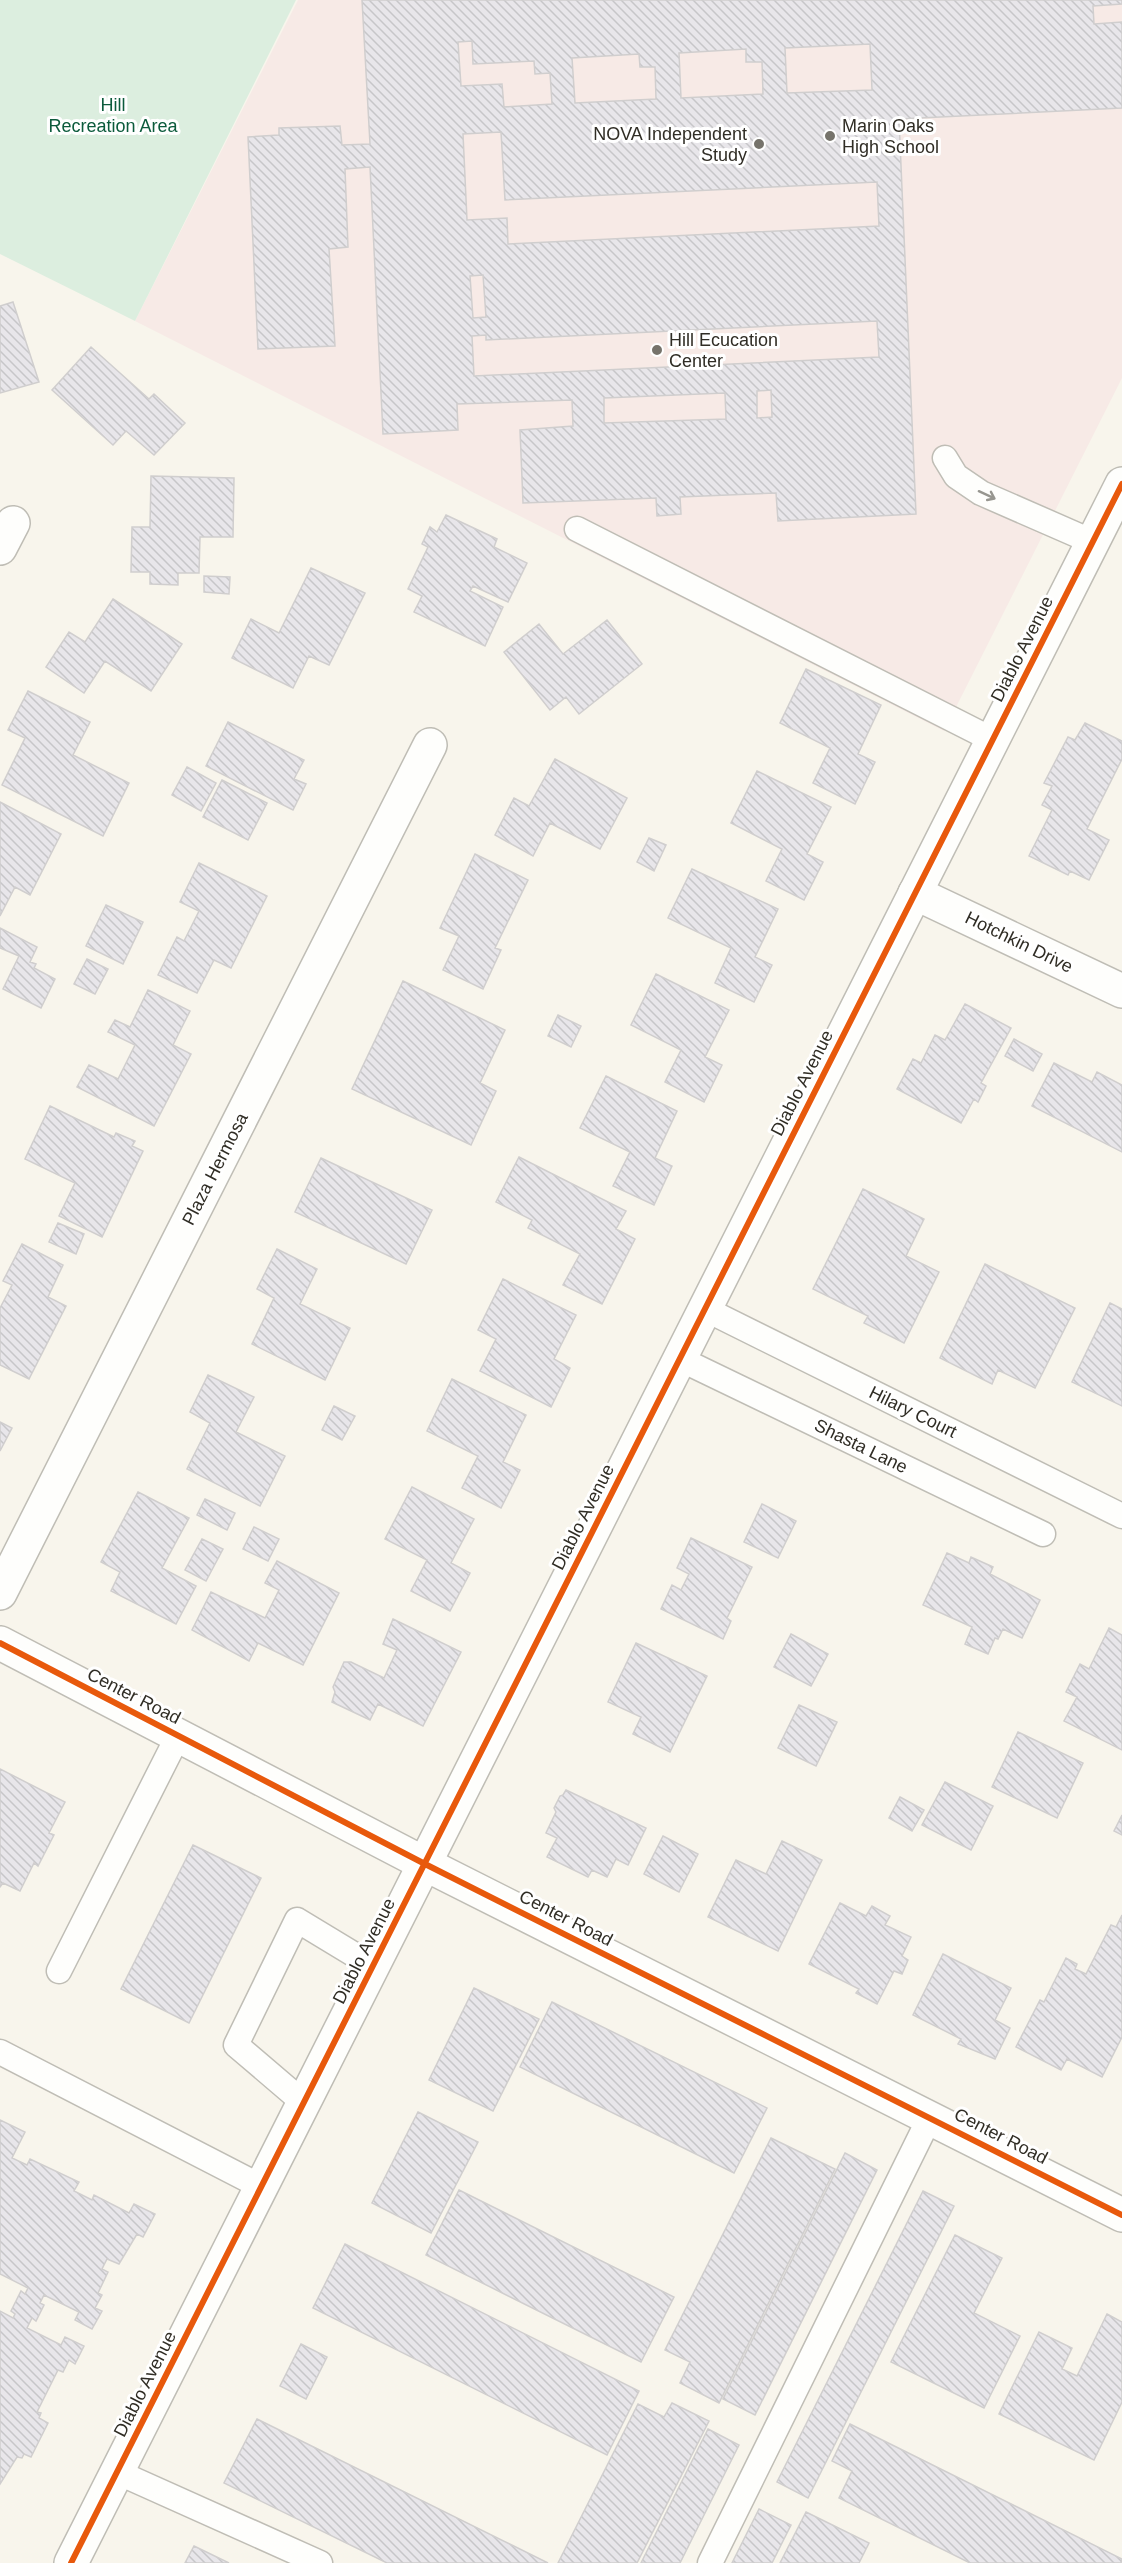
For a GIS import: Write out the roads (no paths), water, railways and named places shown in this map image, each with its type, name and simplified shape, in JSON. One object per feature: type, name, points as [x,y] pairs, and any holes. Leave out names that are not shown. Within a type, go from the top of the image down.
[{"type":"street","name":"Diablo Avenue","points":[[71,2563],[1122,484]]},
{"type":"street","name":"Plaza Hermosa","points":[[0,1593],[429,745]]},
{"type":"street","name":"Hotchkin Drive","points":[[915,893],[1122,991]]},
{"type":"street","name":"Center Road","points":[[0,1643],[424,1864],[1122,2214]]},
{"type":"lane","points":[[945,458],[956,476],[981,493],[1093,542]]},
{"type":"lane","points":[[577,529],[993,740]]},
{"type":"lane","name":"Hilary Court","points":[[705,1309],[1122,1516]]},
{"type":"lane","name":"Shasta Lane","points":[[680,1359],[1042,1534]]},
{"type":"lane","points":[[59,1971],[178,1736]]},
{"type":"lane","points":[[304,2103],[236,2045],[297,1920],[373,1966]]},
{"type":"lane","points":[[0,2052],[262,2187]]},
{"type":"lane","points":[[710,2563],[930,2117]]},
{"type":"lane","points":[[117,2472],[320,2563]]},
{"type":"place","name":"Marin Oaks High School","points":[[830,136]]},
{"type":"place","name":"NOVA Independent Study","points":[[759,144]]},
{"type":"place","name":"Hill Ecucation Center","points":[[657,350]]},
{"type":"park label","name":"Hill Recreation Area","points":[[113,115]]}]
